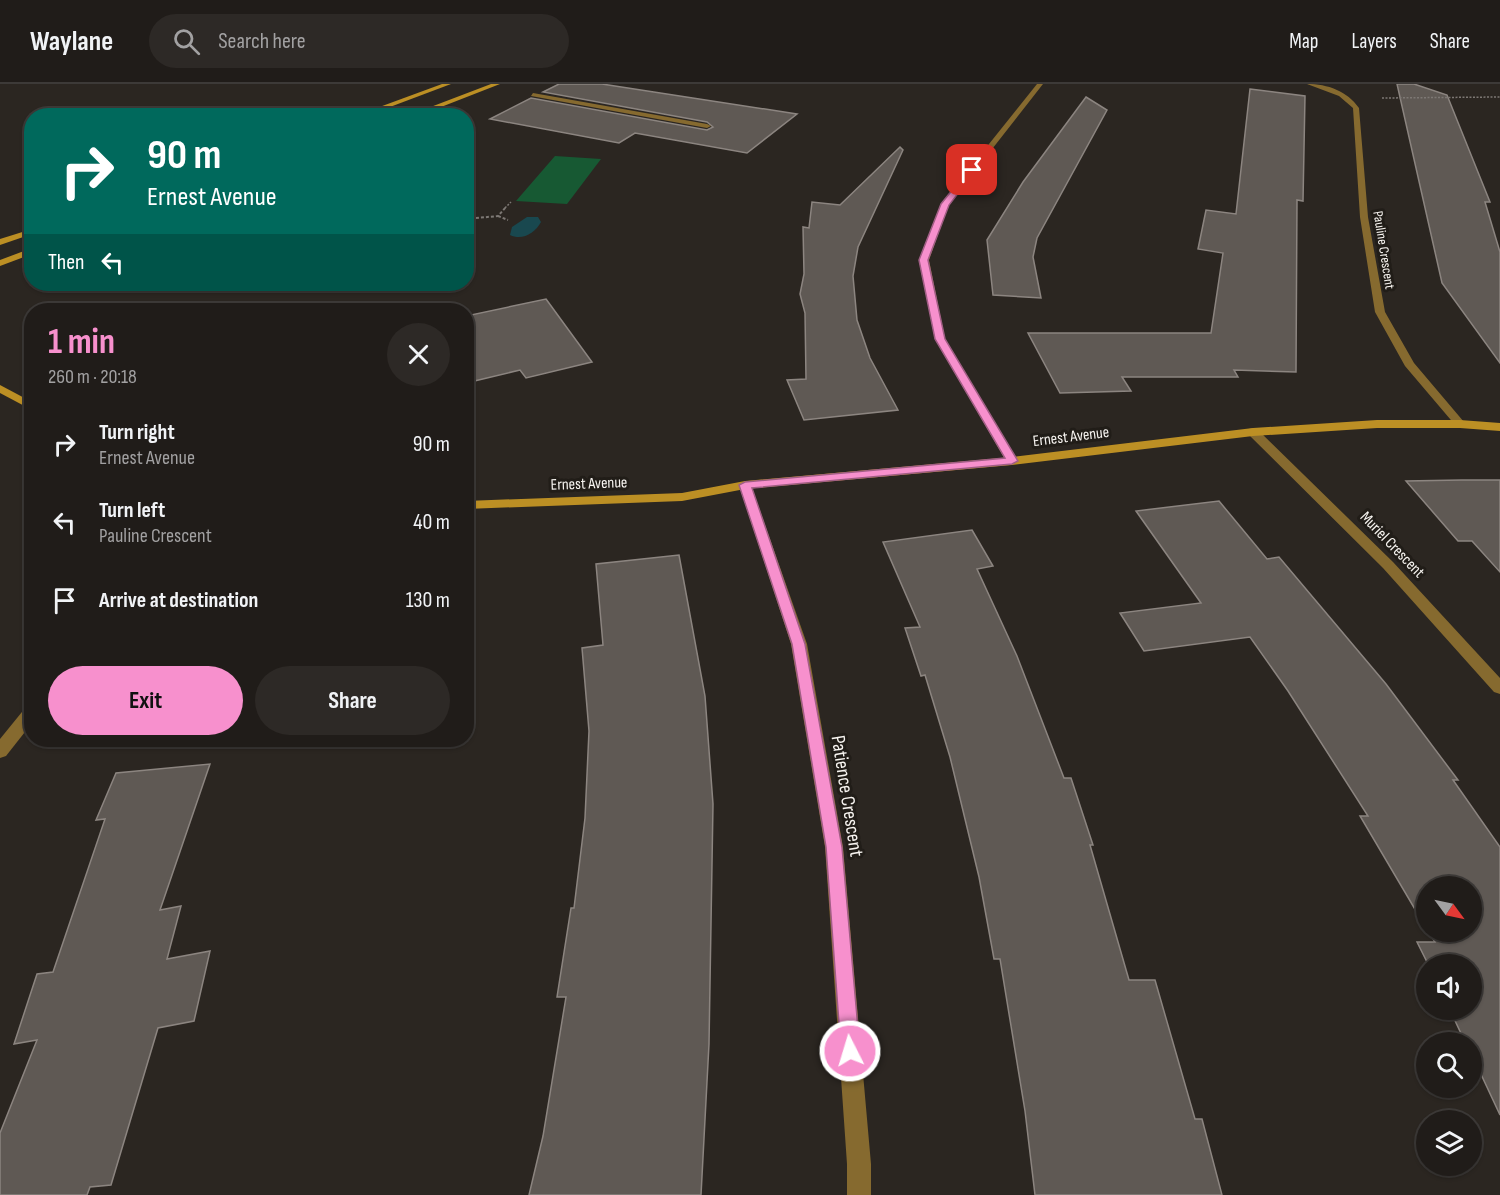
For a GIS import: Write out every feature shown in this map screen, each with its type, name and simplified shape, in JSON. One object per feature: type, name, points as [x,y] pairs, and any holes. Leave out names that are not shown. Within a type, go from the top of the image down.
[{"type":"street","points":[[380,108],[448,84]]},
{"type":"street","points":[[432,108],[497,84]]},
{"type":"street","points":[[1012,461],[940,339],[924,260],[945,204],[1040,84]]},
{"type":"street","name":"Pauline Crescent","points":[[1310,84],[1331,89],[1349,98],[1356,108],[1364,217],[1380,312],[1408,364],[1461,424]]},
{"type":"street","points":[[533,95],[707,126]]},
{"type":"street","points":[[0,242],[24,234]]},
{"type":"street","points":[[0,263],[24,255]]},
{"type":"street","points":[[0,388],[24,402]]},
{"type":"street","name":"Ernest Avenue","points":[[474,505],[682,497],[745,485],[1012,461],[1253,432],[1377,424],[1461,424],[1500,427]]},
{"type":"street","name":"Muriel Crescent","points":[[1253,432],[1388,566],[1500,688]]},
{"type":"street","name":"Patience Crescent","points":[[745,485],[799,644],[834,847],[859,1164],[859,1195]]},
{"type":"street","points":[[0,751],[24,721]]},
{"type":"path","points":[[1372,98],[1500,97]]},
{"type":"path","points":[[498,216],[511,201]]},
{"type":"path","points":[[474,218],[498,216],[508,220]]},
{"type":"green space","points":[[555,156],[601,159],[567,204],[516,201]]},
{"type":"water","points":[[527,217],[538,217],[541,222],[528,235],[515,237],[510,235],[512,227]]},
{"type":"building","points":[[559,84],[602,84],[797,114],[747,153],[635,133],[619,143],[490,119],[531,98],[707,130],[713,127],[707,122],[543,92]]},
{"type":"building","points":[[1397,84],[1414,84],[1447,95],[1490,202],[1485,202],[1500,252],[1500,363],[1442,283]]},
{"type":"building","points":[[1250,89],[1305,96],[1303,201],[1297,200],[1296,372],[1234,370],[1238,377],[1122,377],[1131,391],[1060,393],[1028,333],[1211,333],[1223,253],[1198,249],[1206,210],[1236,214]]},
{"type":"building","points":[[1086,97],[1107,110],[1037,238],[1033,257],[1041,298],[993,295],[987,240],[1023,182]]},
{"type":"building","points":[[900,147],[903,150],[858,247],[853,276],[857,320],[870,358],[898,410],[804,420],[787,380],[806,379],[805,313],[800,294],[804,274],[803,227],[809,228],[812,202],[840,205]]},
{"type":"building","points":[[546,299],[592,362],[526,378],[520,370],[474,381],[474,314]]},
{"type":"building","points":[[1500,480],[1500,572],[1472,541],[1458,541],[1406,481]]},
{"type":"building","points":[[1219,501],[1267,559],[1279,557],[1386,684],[1458,780],[1453,780],[1500,847],[1500,1115],[1482,1076],[1482,1032],[1460,1032],[1455,1020],[1482,1020],[1482,954],[1423,954],[1417,942],[1482,942],[1482,876],[1416,876],[1416,911],[1360,816],[1368,816],[1288,691],[1250,637],[1144,651],[1120,613],[1201,603],[1136,511]]},
{"type":"building","points":[[972,530],[993,566],[977,569],[1017,656],[1064,778],[1071,778],[1093,845],[1090,845],[1129,980],[1155,980],[1195,1119],[1202,1119],[1222,1195],[1035,1195],[1025,1111],[1000,959],[994,959],[979,877],[950,757],[925,675],[921,676],[905,628],[920,627],[883,542]]},
{"type":"building","points":[[679,555],[705,696],[713,804],[709,1044],[701,1195],[529,1195],[543,1136],[566,997],[557,997],[571,908],[574,908],[585,818],[589,731],[582,648],[603,645],[596,564]]},
{"type":"building","points":[[210,764],[160,910],[181,906],[167,959],[210,951],[194,1021],[158,1028],[111,1185],[90,1187],[87,1195],[0,1195],[0,1133],[37,1040],[14,1044],[37,974],[53,972],[105,819],[96,820],[116,773]]},
{"type":"route","points":[[850,1051],[834,847],[799,644],[745,485],[1012,461],[940,339],[924,260],[945,204],[972,170]]}]
